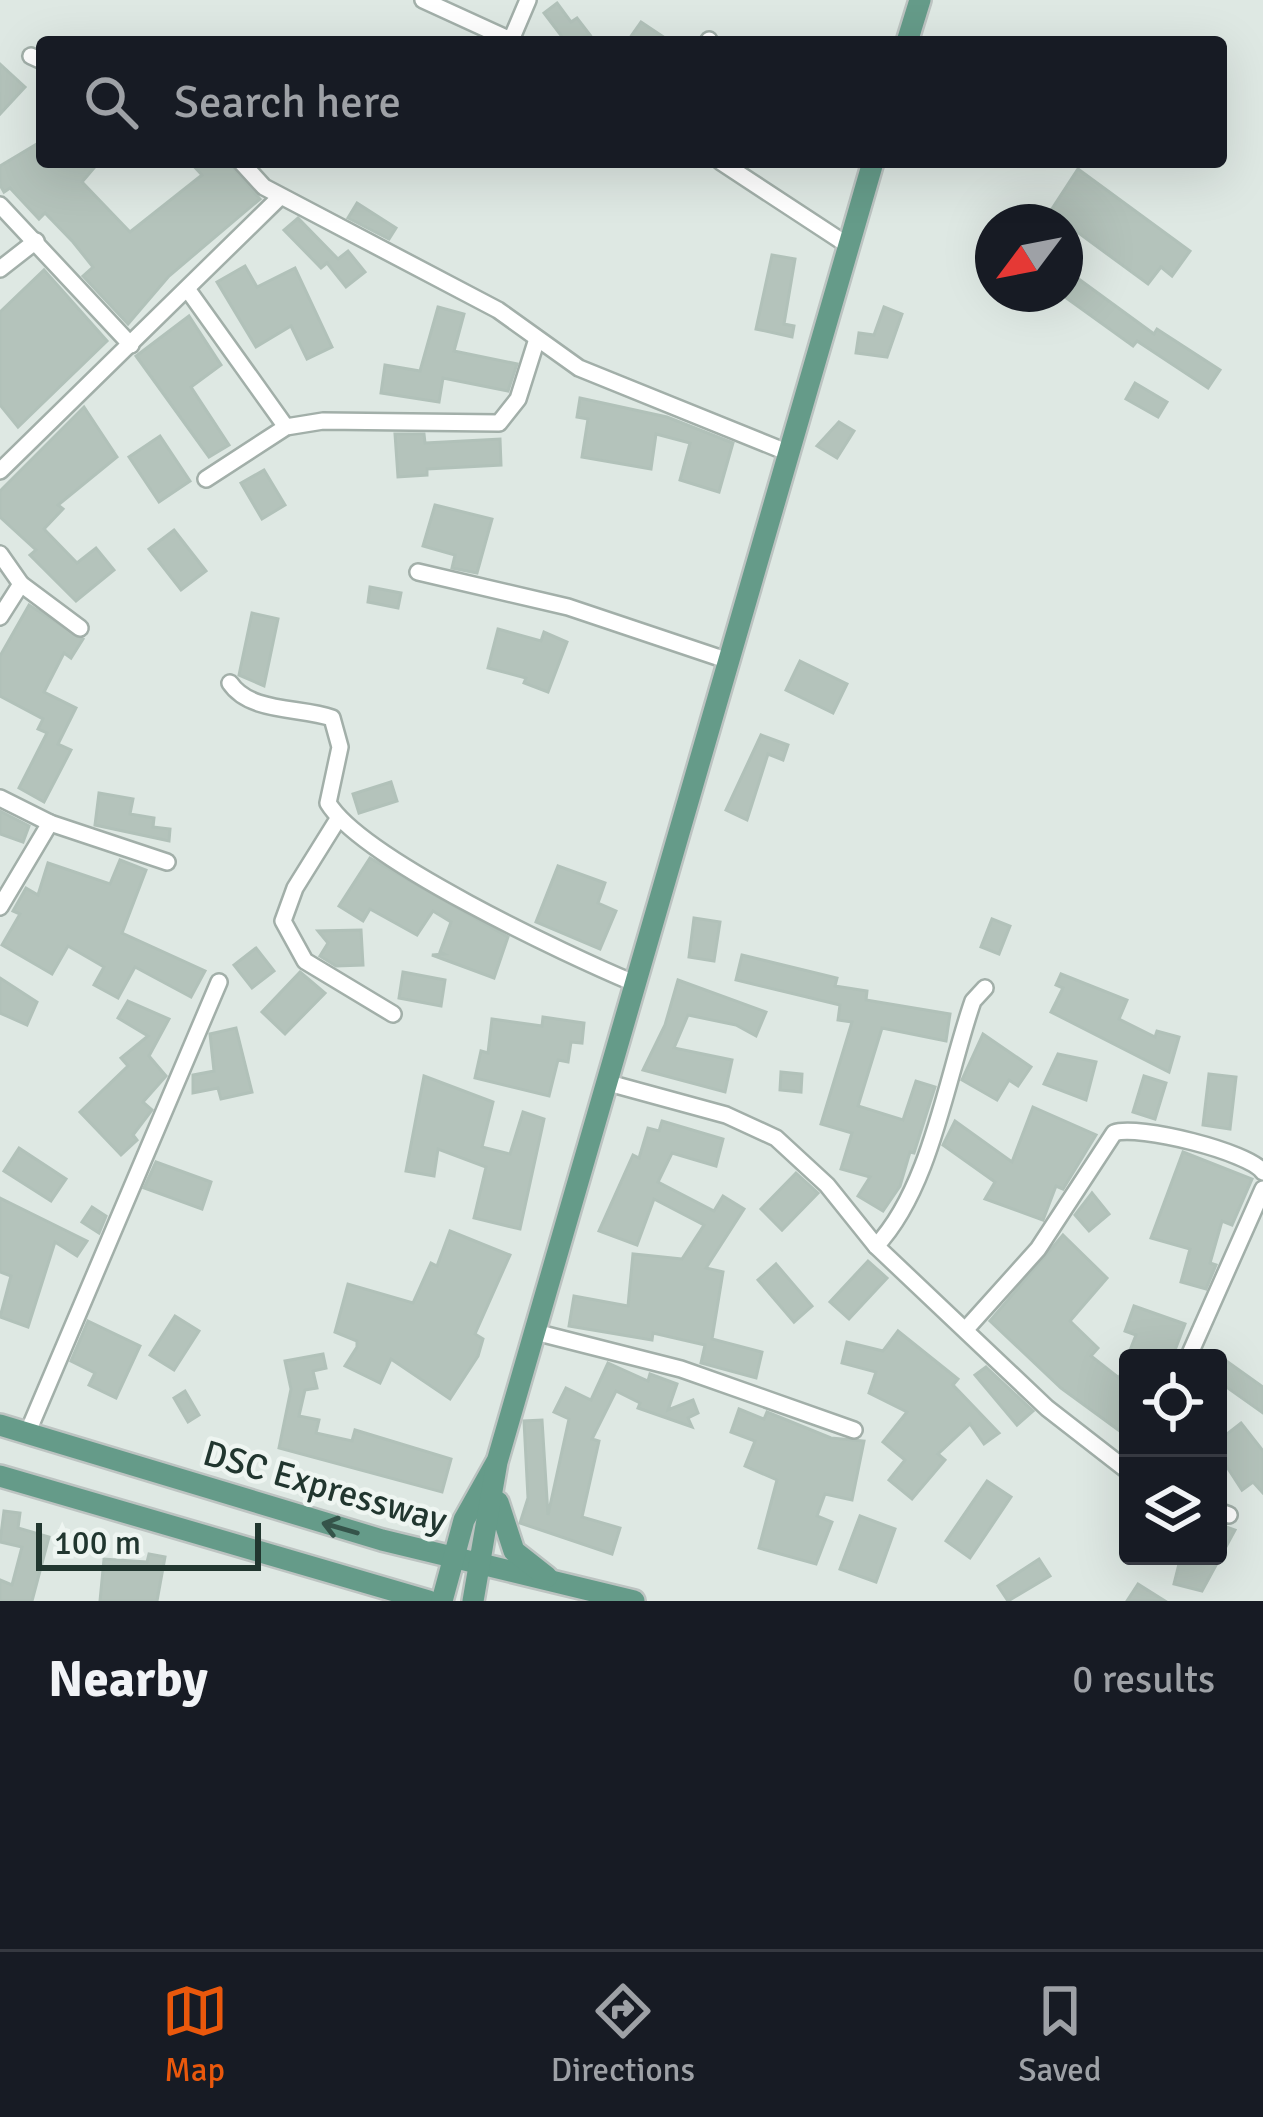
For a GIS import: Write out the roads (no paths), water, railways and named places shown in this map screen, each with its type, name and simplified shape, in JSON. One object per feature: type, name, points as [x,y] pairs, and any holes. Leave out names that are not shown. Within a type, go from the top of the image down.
[{"type":"main road","points":[[909,36],[920,0]]},
{"type":"main road","points":[[442,1601],[464,1520],[496,1462],[535,1332],[871,168]]},
{"type":"main road","name":"DSC Expressway","points":[[0,1426],[453,1558],[634,1601]]},
{"type":"main road","points":[[473,1601],[496,1488],[496,1462]]},
{"type":"main road","points":[[0,1476],[429,1601]]},
{"type":"main road","points":[[496,1488],[505,1537],[514,1551],[569,1588]]},
{"type":"main road","points":[[362,1582],[388,1601]]},
{"type":"street","points":[[423,0],[502,36]]},
{"type":"street","points":[[515,36],[528,0]]},
{"type":"street","points":[[248,168],[280,197],[498,310],[536,342],[641,396],[788,453]]},
{"type":"street","points":[[730,168],[849,246]]},
{"type":"street","points":[[0,471],[280,197]]},
{"type":"street","points":[[0,205],[131,346]]},
{"type":"street","points":[[0,269],[36,242]]},
{"type":"street","points":[[188,290],[286,427]]},
{"type":"street","points":[[206,479],[286,427],[323,422],[500,423],[518,399],[536,342]]},
{"type":"street","points":[[0,554],[21,584],[80,628]]},
{"type":"street","points":[[418,572],[568,607],[726,660]]},
{"type":"street","points":[[0,617],[21,584]]},
{"type":"street","points":[[230,683],[254,702],[332,718],[340,747],[328,803],[358,838],[491,914],[634,983]]},
{"type":"street","points":[[0,798],[50,823],[167,862]]},
{"type":"street","points":[[338,818],[295,888],[283,921],[305,961],[393,1014]]},
{"type":"street","points":[[0,907],[50,823]]},
{"type":"street","points":[[27,1433],[219,982]]},
{"type":"street","points":[[876,1246],[889,1232],[927,1148],[973,1001],[985,988]]},
{"type":"street","points":[[605,1082],[726,1115],[776,1138],[826,1185],[876,1246],[1047,1408],[1119,1464]]},
{"type":"street","points":[[967,1328],[1038,1249],[1114,1133],[1128,1128],[1263,1169]]},
{"type":"street","points":[[1192,1349],[1263,1190]]},
{"type":"street","points":[[535,1332],[681,1369],[854,1430]]}]
